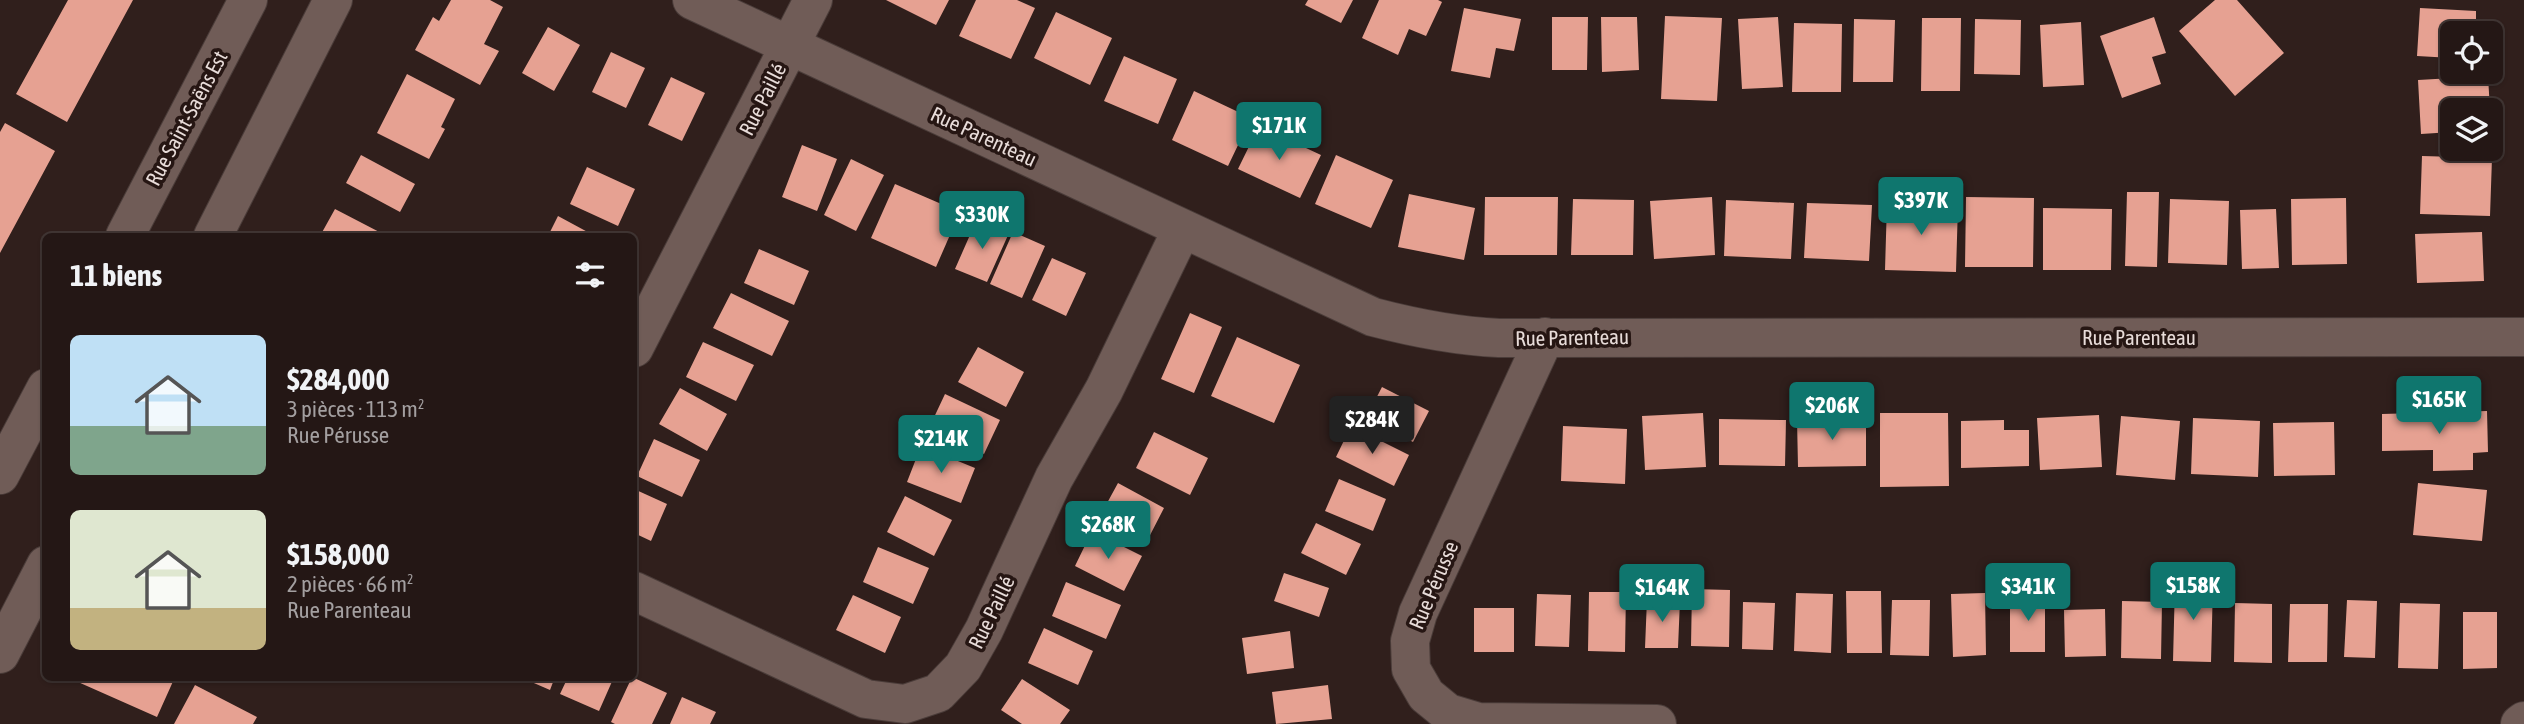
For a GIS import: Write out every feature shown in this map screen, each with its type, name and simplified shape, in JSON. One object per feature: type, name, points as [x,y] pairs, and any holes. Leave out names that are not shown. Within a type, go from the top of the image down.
[{"type":"street","name":"Rue Saint-Saëns Est","points":[[127,233],[248,0]]},
{"type":"street","points":[[215,233],[333,0]]},
{"type":"street","name":"Rue Parenteau","points":[[692,0],[1373,317],[1413,328],[1459,336],[1499,338],[2524,337]]},
{"type":"street","name":"Rue Paillé","points":[[637,342],[813,0]]},
{"type":"street","name":"Rue Paillé","points":[[637,592],[866,699],[905,704],[938,693],[963,667],[984,630],[1054,478],[1104,390],[1182,229]]},
{"type":"street","name":"Rue Pérusse","points":[[1545,337],[1419,613],[1410,641],[1411,669],[1426,695],[1448,713],[1478,722],[1657,724]]},
{"type":"street","points":[[0,475],[42,396]]},
{"type":"street","points":[[0,654],[42,573]]},
{"type":"building","points":[[68,0],[133,0],[67,122],[16,94]]},
{"type":"building","points":[[451,0],[490,0],[503,7],[484,44],[499,51],[480,85],[415,50],[433,17],[439,21]]},
{"type":"building","points":[[886,0],[949,0],[936,25]]},
{"type":"building","points":[[976,0],[1017,0],[1035,8],[1011,59],[959,36]]},
{"type":"building","points":[[1308,0],[1353,0],[1341,23],[1305,5]]},
{"type":"building","points":[[1379,0],[1442,2],[1426,36],[1409,29],[1398,55],[1362,38]]},
{"type":"building","points":[[2215,0],[2237,0],[2284,53],[2235,96],[2179,31]]},
{"type":"building","points":[[1464,8],[1521,19],[1514,51],[1496,48],[1490,78],[1451,71]]},
{"type":"building","points":[[2420,8],[2476,11],[2476,21],[2440,21],[2440,57],[2417,56]]},
{"type":"building","points":[[1056,12],[1112,38],[1090,85],[1034,58]]},
{"type":"building","points":[[1665,16],[1722,18],[1717,101],[1661,99]]},
{"type":"building","points":[[1552,17],[1588,17],[1587,70],[1552,70]]},
{"type":"building","points":[[1601,17],[1637,17],[1639,70],[1602,72]]},
{"type":"building","points":[[1778,17],[1783,87],[1742,89],[1738,19]]},
{"type":"building","points":[[2154,17],[2166,53],[2152,57],[2161,84],[2122,98],[2100,36]]},
{"type":"building","points":[[1922,18],[1961,18],[1960,91],[1921,91]]},
{"type":"building","points":[[1854,19],[1895,20],[1893,82],[1853,82]]},
{"type":"building","points":[[1975,19],[2021,20],[2020,75],[1974,74]]},
{"type":"building","points":[[2081,22],[2084,85],[2043,87],[2040,25]]},
{"type":"building","points":[[1794,23],[1842,24],[1841,92],[1792,92]]},
{"type":"building","points":[[548,27],[580,45],[554,91],[522,73]]},
{"type":"building","points":[[611,52],[645,68],[626,108],[592,92]]},
{"type":"building","points":[[1124,56],[1177,79],[1158,124],[1104,101]]},
{"type":"building","points":[[407,74],[455,99],[441,127],[445,129],[429,159],[377,133]]},
{"type":"building","points":[[671,77],[705,93],[682,141],[648,125]]},
{"type":"building","points":[[2440,79],[2440,84],[2488,84],[2489,98],[2440,98],[2440,133],[2421,134],[2418,80]]},
{"type":"building","points":[[1194,91],[1251,118],[1228,166],[1172,140]]},
{"type":"building","points":[[5,123],[55,151],[0,253],[0,132]]},
{"type":"building","points":[[1259,126],[1321,155],[1300,198],[1238,169]]},
{"type":"building","points":[[802,145],[837,159],[817,211],[782,197]]},
{"type":"building","points":[[361,155],[415,184],[400,212],[346,183]]},
{"type":"building","points":[[1336,155],[1393,180],[1371,228],[1315,204]]},
{"type":"building","points":[[2422,156],[2440,157],[2440,161],[2492,161],[2490,216],[2420,214]]},
{"type":"building","points":[[851,159],[884,175],[856,231],[824,215]]},
{"type":"building","points":[[587,167],[635,189],[618,226],[570,204]]},
{"type":"building","points":[[895,184],[960,212],[936,267],[871,238]]},
{"type":"building","points":[[2127,192],[2159,192],[2157,267],[2125,266]]},
{"type":"building","points":[[1409,194],[1475,208],[1464,260],[1398,247]]},
{"type":"building","points":[[1485,197],[1558,197],[1557,255],[1484,255]]},
{"type":"building","points":[[1712,197],[1715,255],[1654,259],[1650,201]]},
{"type":"building","points":[[1966,197],[2034,198],[2033,267],[1965,267]]},
{"type":"building","points":[[2346,198],[2347,264],[2292,265],[2291,199]]},
{"type":"building","points":[[1573,199],[1634,200],[1633,255],[1571,255]]},
{"type":"building","points":[[2170,199],[2229,201],[2227,265],[2168,263]]},
{"type":"building","points":[[1726,200],[1794,203],[1791,259],[1724,256]]},
{"type":"building","points":[[1807,203],[1872,205],[1869,261],[1804,258]]},
{"type":"building","points":[[1887,203],[1958,205],[1956,272],[1885,270]]},
{"type":"building","points":[[2043,208],[2112,209],[2111,270],[2043,270]]},
{"type":"building","points":[[335,209],[381,233],[322,233]]},
{"type":"building","points":[[2276,209],[2279,268],[2242,269],[2240,210]]},
{"type":"building","points":[[558,216],[589,233],[550,233]]},
{"type":"building","points":[[977,219],[1009,233],[987,282],[955,269]]},
{"type":"building","points":[[1013,232],[1045,246],[1022,298],[990,284]]},
{"type":"building","points":[[2482,232],[2484,281],[2417,283],[2415,234]]},
{"type":"building","points":[[759,249],[809,271],[794,305],[744,283]]},
{"type":"building","points":[[1052,258],[1086,273],[1066,316],[1032,300]]},
{"type":"building","points":[[731,293],[789,321],[772,356],[713,328]]},
{"type":"building","points":[[1190,313],[1222,327],[1194,393],[1161,379]]},
{"type":"building","points":[[1237,337],[1300,365],[1274,423],[1211,396]]},
{"type":"building","points":[[703,342],[754,365],[736,401],[686,377]]},
{"type":"building","points":[[978,347],[1024,372],[1006,407],[958,382]]},
{"type":"building","points":[[1382,387],[1429,411],[1413,442],[1366,418]]},
{"type":"building","points":[[680,388],[727,414],[707,451],[659,424]]},
{"type":"building","points":[[945,394],[1000,420],[984,454],[929,428]]},
{"type":"building","points":[[2487,411],[2488,452],[2473,453],[2473,470],[2433,471],[2433,450],[2382,451],[2382,414]]},
{"type":"building","points":[[1703,413],[1706,467],[1645,470],[1642,416]]},
{"type":"building","points":[[1880,413],[1948,413],[1949,486],[1880,487]]},
{"type":"building","points":[[2099,415],[2102,467],[2040,470],[2037,418]]},
{"type":"building","points":[[2121,416],[2180,421],[2175,480],[2116,475]]},
{"type":"building","points":[[1866,418],[1866,466],[1798,467],[1797,419]]},
{"type":"building","points":[[2193,418],[2260,421],[2258,477],[2191,474]]},
{"type":"building","points":[[1719,419],[1786,420],[1785,466],[1719,465]]},
{"type":"building","points":[[2004,420],[2004,430],[2029,430],[2029,466],[1961,468],[1961,421]]},
{"type":"building","points":[[2334,422],[2335,475],[2274,476],[2273,423]]},
{"type":"building","points":[[1351,426],[1409,455],[1394,486],[1336,457]]},
{"type":"building","points":[[1563,426],[1627,429],[1625,484],[1561,481]]},
{"type":"building","points":[[1154,432],[1208,458],[1190,495],[1136,468]]},
{"type":"building","points":[[654,439],[700,460],[682,497],[637,476]]},
{"type":"building","points":[[921,446],[975,468],[961,503],[907,482]]},
{"type":"building","points":[[1339,479],[1386,499],[1373,531],[1325,511]]},
{"type":"building","points":[[1118,483],[1164,508],[1147,541],[1100,516]]},
{"type":"building","points":[[2418,483],[2487,490],[2482,541],[2413,535]]},
{"type":"building","points":[[637,490],[667,504],[651,541],[637,534]]},
{"type":"building","points":[[905,496],[952,520],[934,556],[887,532]]},
{"type":"building","points":[[1316,523],[1361,544],[1346,575],[1301,553]]},
{"type":"building","points":[[1092,531],[1142,556],[1124,591],[1075,566]]},
{"type":"building","points":[[878,547],[929,568],[913,604],[863,582]]},
{"type":"building","points":[[1284,573],[1329,588],[1319,617],[1274,601]]},
{"type":"building","points":[[1066,582],[1121,605],[1106,639],[1052,616]]},
{"type":"building","points":[[2175,583],[2213,584],[2211,662],[2173,661]]},
{"type":"building","points":[[1692,589],[1730,590],[1729,647],[1691,646]]},
{"type":"building","points":[[1846,591],[1881,591],[1882,653],[1847,653]]},
{"type":"building","points":[[1589,592],[1626,592],[1625,652],[1588,651]]},
{"type":"building","points":[[1796,593],[1833,594],[1831,653],[1794,651]]},
{"type":"building","points":[[1985,593],[1986,655],[1953,657],[1951,594]]},
{"type":"building","points":[[1537,594],[1571,595],[1569,647],[1535,646]]},
{"type":"building","points":[[2010,594],[2045,594],[2045,652],[2010,652]]},
{"type":"building","points":[[853,595],[901,617],[885,653],[836,630]]},
{"type":"building","points":[[1647,599],[1680,600],[1678,648],[1645,648]]},
{"type":"building","points":[[1892,600],[1930,600],[1929,656],[1890,655]]},
{"type":"building","points":[[2347,600],[2377,601],[2375,658],[2344,657]]},
{"type":"building","points":[[2122,601],[2162,602],[2161,659],[2121,658]]},
{"type":"building","points":[[1743,602],[1775,603],[1773,650],[1742,649]]},
{"type":"building","points":[[2235,603],[2272,604],[2272,663],[2234,662]]},
{"type":"building","points":[[2400,603],[2440,604],[2438,669],[2398,668]]},
{"type":"building","points":[[2290,604],[2328,604],[2327,662],[2288,662]]},
{"type":"building","points":[[1474,608],[1514,608],[1514,652],[1474,652]]},
{"type":"building","points":[[2105,609],[2106,656],[2065,657],[2064,610]]},
{"type":"building","points":[[2463,612],[2497,612],[2497,668],[2463,669]]},
{"type":"building","points":[[1044,628],[1093,651],[1078,685],[1028,663]]},
{"type":"building","points":[[1290,631],[1294,668],[1247,674],[1242,638]]},
{"type":"building","points":[[637,679],[667,693],[652,724],[611,722],[630,681]]},
{"type":"building","points":[[1022,679],[1070,710],[1060,724],[1022,724],[1001,710]]},
{"type":"building","points":[[78,681],[173,681],[157,717]]},
{"type":"building","points":[[529,681],[553,681],[550,690]]},
{"type":"building","points":[[566,681],[612,681],[599,711],[560,694]]},
{"type":"building","points":[[195,685],[257,717],[253,724],[174,724]]},
{"type":"building","points":[[1328,685],[1332,719],[1276,724],[1272,692]]},
{"type":"building","points":[[682,697],[716,712],[710,724],[670,724]]}]
